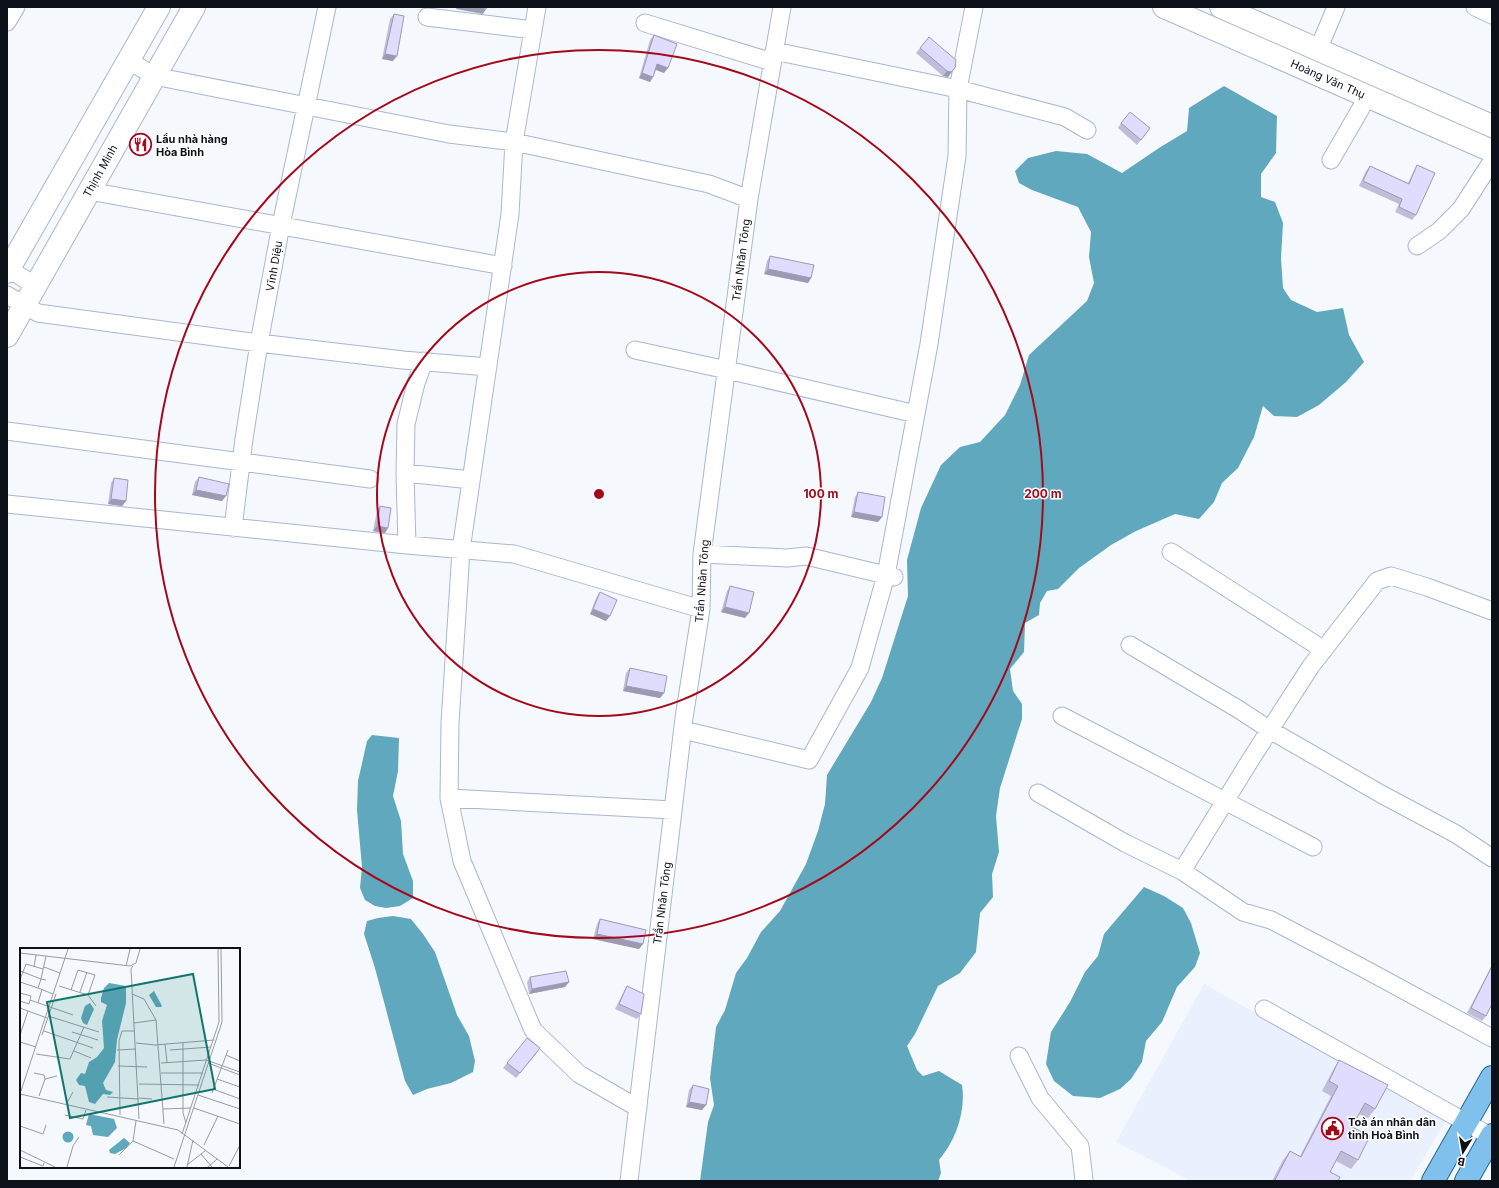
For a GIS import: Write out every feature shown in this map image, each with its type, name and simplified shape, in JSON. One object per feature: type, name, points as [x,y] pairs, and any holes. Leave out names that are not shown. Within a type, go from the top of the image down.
[{"type":"main road","points":[[8,270],[159,7]]},
{"type":"main road","name":"Thịnh Minh","points":[[7,336],[16,301],[36,286],[194,7]]},
{"type":"main road","name":"Hoàng Văn Thụ","points":[[1164,7],[1492,151]]},
{"type":"main road","name":"Hoàng Văn Thụ","points":[[1221,7],[1492,126]]},
{"type":"main road","points":[[1433,1181],[1492,1077]]},
{"type":"main road","points":[[1466,1181],[1492,1136]]},
{"type":"street","points":[[7,22],[16,7]]},
{"type":"street","name":"Vĩnh Diệu","points":[[233,528],[241,462],[259,343],[281,225],[326,7]]},
{"type":"street","points":[[537,7],[514,142],[510,214],[461,550],[450,723],[449,798],[462,861],[533,1030],[579,1074],[638,1108]]},
{"type":"street","name":"Trần Nhân Tông","points":[[629,1181],[683,730],[701,609],[702,554],[749,199],[782,7]]},
{"type":"street","points":[[683,730],[809,760],[860,668],[890,576],[916,414],[929,344],[957,156],[958,89],[974,7]]},
{"type":"street","points":[[1318,50],[1336,7]]},
{"type":"street","points":[[1475,7],[1492,15]]},
{"type":"street","points":[[427,17],[533,30]]},
{"type":"street","points":[[645,23],[773,57],[958,89],[1065,117],[1086,130]]},
{"type":"street","points":[[128,60],[154,76],[449,134],[514,142],[709,184],[749,199]]},
{"type":"street","points":[[1331,160],[1368,96]]},
{"type":"street","points":[[1418,246],[1439,231],[1461,209],[1492,161]]},
{"type":"street","points":[[89,191],[503,266]]},
{"type":"street","points":[[8,270],[36,286]]},
{"type":"street","points":[[16,301],[38,313],[259,343],[403,360],[488,367]]},
{"type":"street","points":[[635,350],[916,414]]},
{"type":"street","points":[[407,545],[405,473],[406,424],[416,383],[424,361]]},
{"type":"street","points":[[7,431],[370,479]]},
{"type":"street","points":[[405,473],[471,480]]},
{"type":"street","points":[[7,504],[233,528],[514,554],[701,609]]},
{"type":"street","points":[[1171,552],[1324,650]]},
{"type":"street","points":[[702,554],[787,558],[806,556],[890,576]]},
{"type":"street","points":[[1182,871],[1311,666],[1377,581],[1391,576],[1427,587],[1492,611]]},
{"type":"street","points":[[1130,645],[1238,709],[1270,730],[1381,794],[1456,834],[1492,858]]},
{"type":"street","points":[[1062,716],[1312,847]]},
{"type":"street","points":[[1038,793],[1125,843],[1182,871],[1243,912],[1271,920],[1492,1038]]},
{"type":"street","points":[[449,798],[673,810]]},
{"type":"street","points":[[1264,1010],[1492,1136]]},
{"type":"street","points":[[1019,1056],[1040,1098],[1080,1146],[1082,1181]]},
{"type":"shaded area","points":[[1204,984],[1446,1120],[1410,1181],[1191,1181],[1116,1142]]},
{"type":"water","points":[[1224,86],[1277,116],[1276,153],[1261,174],[1261,197],[1275,202],[1283,223],[1281,258],[1283,288],[1291,300],[1317,312],[1343,308],[1349,335],[1364,362],[1346,382],[1319,405],[1297,417],[1274,416],[1263,406],[1254,437],[1238,468],[1222,483],[1214,502],[1199,519],[1175,514],[1136,531],[1111,545],[1079,568],[1058,589],[1047,591],[1040,603],[1039,615],[1025,623],[1024,652],[1010,669],[1013,691],[1022,704],[1022,719],[1000,788],[996,816],[999,852],[992,874],[993,897],[980,913],[976,952],[960,973],[938,986],[915,1034],[907,1046],[917,1070],[923,1076],[939,1071],[962,1085],[963,1095],[961,1115],[955,1134],[939,1160],[941,1173],[938,1181],[700,1181],[708,1122],[714,1105],[710,1078],[716,1027],[725,1010],[736,973],[747,958],[761,932],[780,911],[806,864],[818,831],[825,804],[827,775],[871,702],[882,678],[908,596],[907,560],[921,508],[941,465],[960,447],[980,442],[1005,415],[1020,385],[1029,355],[1087,301],[1094,283],[1089,257],[1091,232],[1078,207],[1032,190],[1019,183],[1015,171],[1028,158],[1056,151],[1087,154],[1122,173],[1187,131],[1189,108]]},
{"type":"water","points":[[372,735],[399,738],[398,771],[393,796],[401,821],[403,854],[413,881],[413,898],[400,906],[386,908],[375,906],[365,900],[360,888],[362,867],[357,810],[358,781],[367,741]]},
{"type":"water","points":[[1144,887],[1164,896],[1183,908],[1191,923],[1200,953],[1195,967],[1177,987],[1162,1022],[1146,1041],[1142,1062],[1131,1079],[1120,1089],[1100,1098],[1073,1096],[1054,1081],[1046,1064],[1051,1032],[1070,1002],[1085,972],[1098,956],[1104,934]]},
{"type":"water","points":[[393,916],[411,919],[435,952],[457,1015],[469,1036],[475,1061],[473,1072],[451,1083],[427,1089],[413,1095],[405,1081],[375,968],[364,934],[367,921]]},
{"type":"building","points":[[476,7],[487,7],[486,9]]},
{"type":"building","points":[[394,14],[404,16],[397,56],[385,54]]},
{"type":"building","points":[[654,35],[677,44],[668,68],[657,64],[653,77],[642,73]]},
{"type":"building","points":[[929,37],[956,60],[955,68],[951,72],[947,71],[920,48]]},
{"type":"building","points":[[1130,112],[1150,128],[1141,140],[1121,123]]},
{"type":"building","points":[[1417,165],[1435,173],[1416,215],[1399,207],[1402,199],[1363,181],[1370,166],[1409,184]]},
{"type":"building","points":[[770,256],[814,265],[811,278],[768,269]]},
{"type":"building","points":[[199,477],[229,484],[226,496],[196,490]]},
{"type":"building","points":[[114,478],[128,480],[126,501],[111,499]]},
{"type":"building","points":[[858,492],[885,497],[882,517],[854,512]]},
{"type":"building","points":[[380,506],[391,508],[388,528],[377,526]]},
{"type":"building","points":[[730,586],[754,592],[749,613],[725,607]]},
{"type":"building","points":[[600,592],[617,600],[610,616],[593,609]]},
{"type":"building","points":[[630,668],[667,676],[664,693],[626,686]]},
{"type":"building","points":[[600,919],[646,930],[643,944],[597,934]]},
{"type":"building","points":[[1492,966],[1492,1004],[1486,1016],[1471,1008]]},
{"type":"building","points":[[566,971],[569,982],[532,989],[530,977]]},
{"type":"building","points":[[627,986],[644,994],[641,1014],[619,1004]]},
{"type":"building","points":[[527,1038],[540,1048],[520,1073],[507,1063]]},
{"type":"building","name":"Toà án nhân dân tỉnh Hoà Bình","points":[[1339,1060],[1388,1085],[1375,1109],[1365,1103],[1352,1127],[1370,1136],[1358,1160],[1341,1151],[1330,1172],[1340,1177],[1338,1181],[1275,1180],[1290,1151],[1301,1157],[1338,1086],[1329,1081]]},
{"type":"building","points":[[693,1085],[709,1089],[706,1105],[689,1102]]},
{"type":"place","name":"Lẩu nhà hàng Hòa Bình","points":[[141,145]]},
{"type":"place","name":"Toà án nhân dân tỉnh Hoà Bình","points":[[1332,1128]]}]
